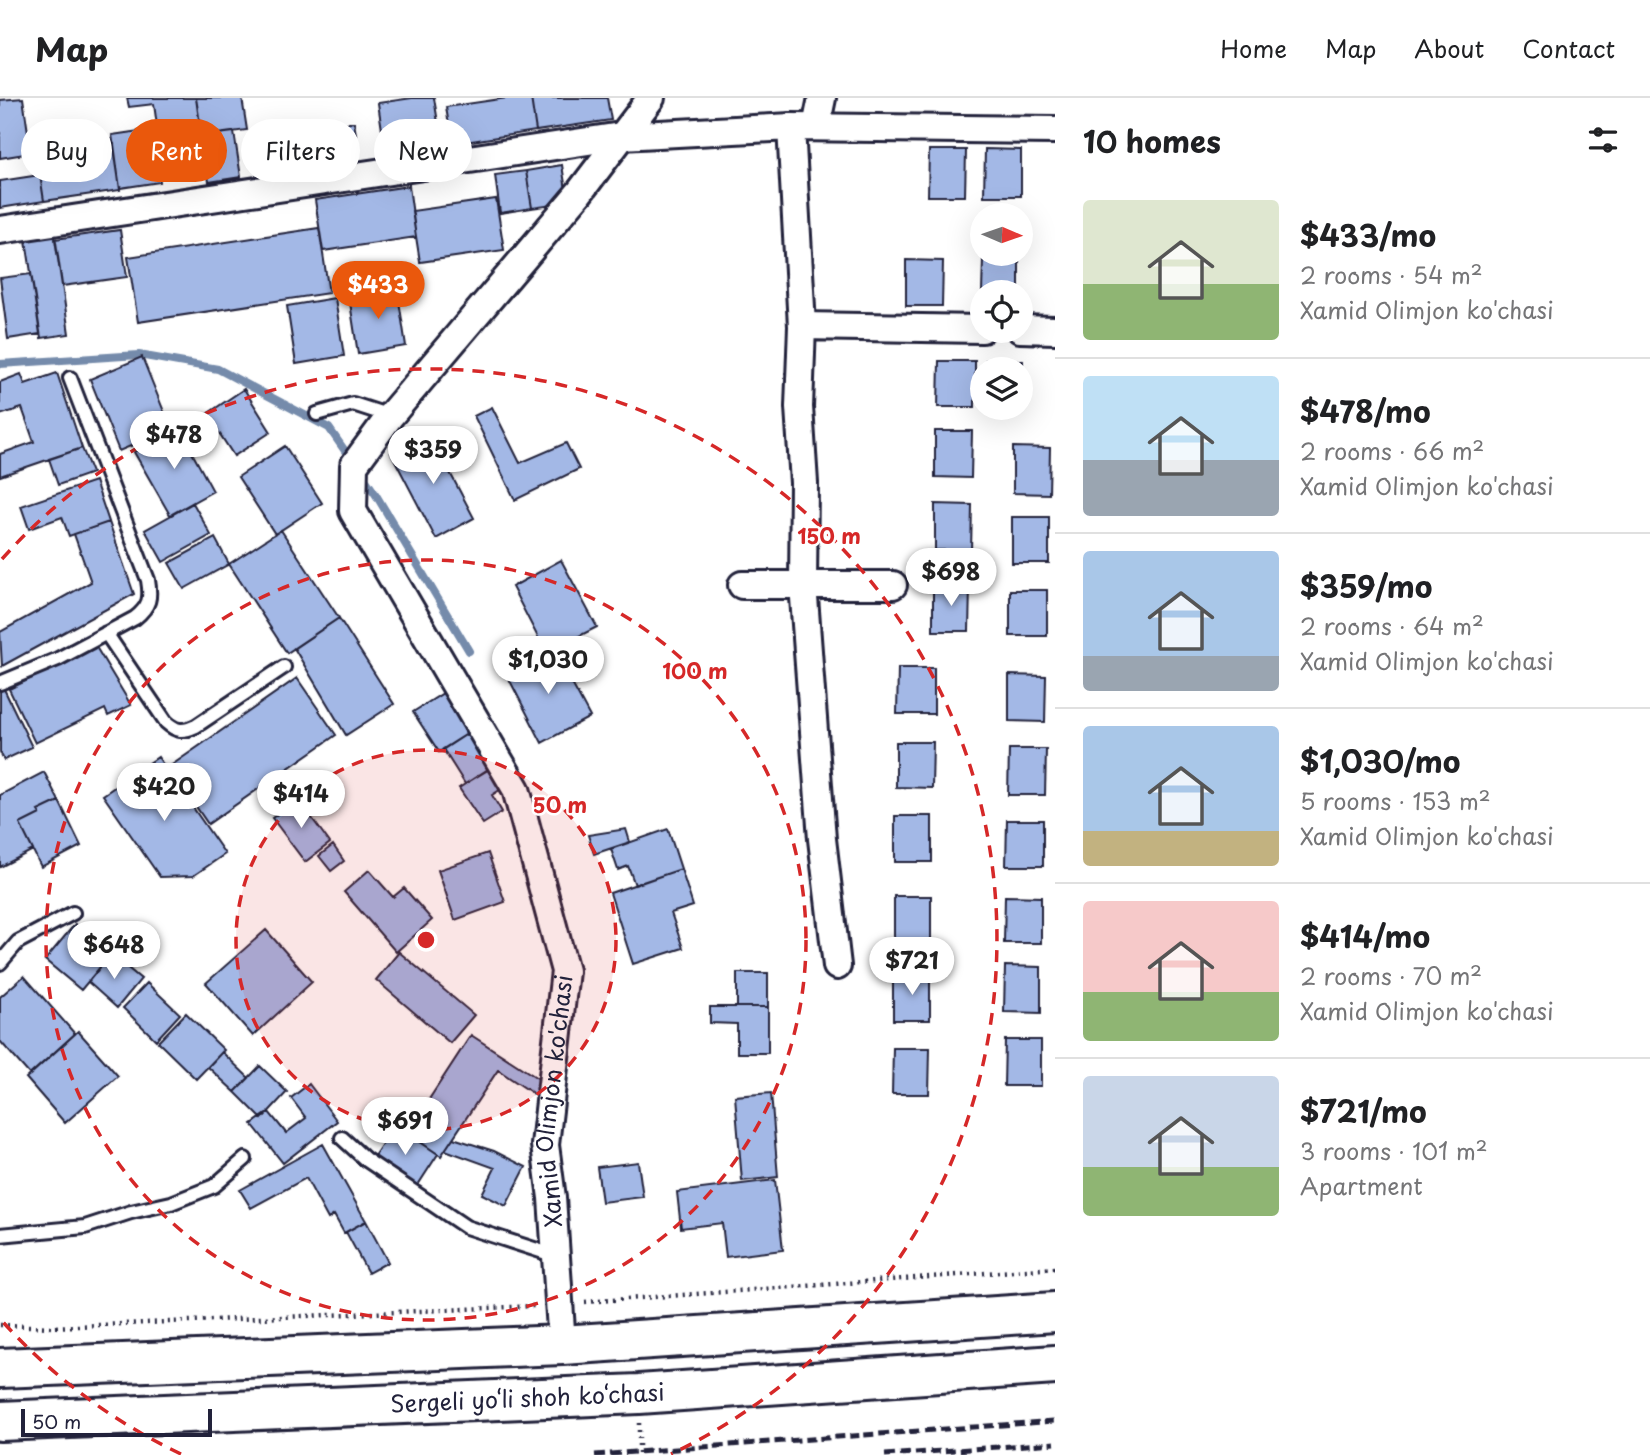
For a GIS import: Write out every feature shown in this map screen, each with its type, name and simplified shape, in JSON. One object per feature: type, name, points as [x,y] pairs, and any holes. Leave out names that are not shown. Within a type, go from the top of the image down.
[{"type":"main road","points":[[0,1368],[562,1345],[1055,1312]]},
{"type":"main road","name":"Sergeli yo‘li shoh ko‘chasi","points":[[0,1421],[639,1394],[1055,1364]]},
{"type":"street","points":[[390,416],[579,193],[651,98]]},
{"type":"street","points":[[822,98],[803,127],[799,407],[804,483],[803,584],[822,839],[836,967]]},
{"type":"street","points":[[0,230],[621,136],[803,127],[1055,130]]},
{"type":"street","points":[[802,326],[970,329]]},
{"type":"street","points":[[1033,329],[1055,330]]},
{"type":"street","name":"Xamid Olimjon ko'chasi","points":[[390,416],[356,469],[353,511],[516,789],[565,971],[545,1145],[562,1345]]},
{"type":"street","points":[[742,585],[893,585]]},
{"type":"lane","points":[[0,683],[58,659],[135,618],[146,609],[150,597],[148,580],[70,378]]},
{"type":"lane","points":[[317,414],[353,404],[390,416]]},
{"type":"lane","points":[[106,633],[166,722],[174,730],[184,732],[284,667]]},
{"type":"lane","points":[[0,963],[18,942],[73,913]]},
{"type":"lane","points":[[342,1138],[365,1159],[466,1227],[556,1256]]},
{"type":"lane","points":[[0,1234],[85,1227],[171,1203],[214,1186],[245,1159]]},
{"type":"path","points":[[0,1325],[54,1327],[483,1309],[1055,1268]]},
{"type":"building","points":[[23,98],[26,119],[21,119],[21,155],[0,158],[0,100]]},
{"type":"building","points":[[127,98],[196,98],[199,119],[156,119],[154,104],[129,107]]},
{"type":"building","points":[[196,98],[242,98],[245,119],[241,119],[241,131],[227,133],[227,119],[199,119]]},
{"type":"building","points":[[434,98],[437,119],[380,119],[378,103]]},
{"type":"building","points":[[507,98],[531,98],[536,131],[472,141],[472,119],[448,119],[446,107]]},
{"type":"building","points":[[531,98],[607,98],[611,120],[536,131]]},
{"type":"building","points":[[234,132],[241,177],[227,179],[227,133]]},
{"type":"building","points":[[126,133],[126,182],[160,182],[120,188],[112,135]]},
{"type":"building","points":[[112,144],[120,190],[44,201],[41,182],[112,182]]},
{"type":"building","points":[[985,149],[1021,150],[1021,196],[984,196]]},
{"type":"building","points":[[929,150],[966,150],[965,196],[928,196]]},
{"type":"building","points":[[562,165],[568,203],[532,208],[526,171]]},
{"type":"building","points":[[526,171],[532,208],[500,213],[495,175]]},
{"type":"building","points":[[21,178],[21,182],[41,182],[44,201],[0,208],[0,181]]},
{"type":"building","points":[[409,186],[416,237],[323,251],[315,200]]},
{"type":"building","points":[[496,199],[504,250],[420,262],[412,211]]},
{"type":"building","points":[[319,228],[329,293],[138,322],[128,257]]},
{"type":"building","points":[[120,230],[127,277],[62,286],[55,239]]},
{"type":"building","points":[[55,235],[69,334],[41,338],[26,240]]},
{"type":"building","points":[[906,260],[943,261],[942,306],[906,306]]},
{"type":"building","points":[[983,266],[1019,266],[1019,280],[982,280]]},
{"type":"building","points":[[31,274],[40,334],[8,339],[0,278]]},
{"type":"building","points":[[397,288],[406,346],[358,354],[349,296]]},
{"type":"building","points":[[335,298],[344,356],[296,364],[287,306]]},
{"type":"building","points":[[142,357],[171,429],[119,451],[90,379]]},
{"type":"building","points":[[939,361],[970,361],[970,407],[938,407]]},
{"type":"building","points":[[57,373],[82,448],[0,476],[0,454],[34,442],[22,408],[0,415],[0,382],[21,374],[25,384]]},
{"type":"building","points":[[244,389],[271,432],[234,456],[207,414]]},
{"type":"building","points":[[492,407],[520,463],[566,443],[579,469],[515,500],[474,416]]},
{"type":"building","points":[[178,427],[213,491],[170,515],[134,452]]},
{"type":"building","points":[[935,431],[972,431],[971,478],[935,477]]},
{"type":"building","points":[[429,433],[474,518],[436,539],[391,453]]},
{"type":"building","points":[[285,446],[322,503],[275,534],[238,477]]},
{"type":"building","points":[[1013,447],[1050,448],[1049,494],[1013,493]]},
{"type":"building","points":[[82,448],[92,473],[58,485],[49,459]]},
{"type":"building","points":[[95,481],[109,522],[69,536],[62,517],[29,529],[21,506]]},
{"type":"building","points":[[193,503],[211,535],[163,562],[145,530]]},
{"type":"building","points":[[935,504],[972,505],[971,551],[935,550]]},
{"type":"building","points":[[1012,517],[1049,517],[1049,563],[1012,563]]},
{"type":"building","points":[[109,522],[134,594],[2,666],[0,632],[91,582],[74,534]]},
{"type":"building","points":[[281,530],[339,618],[287,653],[229,564]]},
{"type":"building","points":[[215,538],[229,564],[184,589],[169,563]]},
{"type":"building","points":[[561,560],[597,627],[546,653],[512,587]]},
{"type":"building","points":[[933,584],[970,585],[969,631],[933,631]]},
{"type":"building","points":[[1010,590],[1047,590],[1047,636],[1010,636]]},
{"type":"building","points":[[339,618],[394,704],[346,735],[294,648]]},
{"type":"building","points":[[96,647],[131,705],[108,716],[105,709],[35,743],[9,689]]},
{"type":"building","points":[[554,650],[590,717],[542,743],[507,675]]},
{"type":"building","points":[[898,668],[934,668],[934,714],[897,714]]},
{"type":"building","points":[[1009,675],[1046,676],[1045,722],[1009,721]]},
{"type":"building","points":[[297,678],[336,735],[208,824],[169,767]]},
{"type":"building","points":[[4,689],[32,747],[4,760],[0,752],[0,691]]},
{"type":"building","points":[[448,690],[473,730],[439,752],[413,712]]},
{"type":"building","points":[[473,730],[496,765],[465,784],[443,749]]},
{"type":"building","points":[[896,742],[933,742],[932,788],[896,787]]},
{"type":"building","points":[[1009,749],[1046,749],[1045,795],[1008,795]]},
{"type":"building","points":[[158,757],[225,854],[193,876],[160,877],[103,795]]},
{"type":"building","points":[[493,766],[506,786],[492,795],[502,812],[483,824],[459,788]]},
{"type":"building","points":[[44,772],[59,801],[20,824],[33,850],[0,867],[0,795]]},
{"type":"building","points":[[298,799],[330,843],[305,862],[272,818]]},
{"type":"building","points":[[59,801],[81,846],[41,867],[20,824]]},
{"type":"building","points":[[895,816],[932,816],[932,862],[895,862]]},
{"type":"building","points":[[1007,820],[1043,820],[1043,866],[1006,866]]},
{"type":"building","points":[[626,829],[630,842],[594,854],[588,835]]},
{"type":"building","points":[[668,829],[681,869],[635,885],[628,866],[618,870],[611,849]]},
{"type":"building","points":[[333,845],[344,861],[331,871],[319,856]]},
{"type":"building","points":[[488,853],[505,902],[455,920],[438,870]]},
{"type":"building","points":[[681,869],[693,906],[671,913],[683,948],[633,964],[610,893]]},
{"type":"building","points":[[369,870],[393,897],[404,888],[432,920],[396,952],[344,892]]},
{"type":"building","points":[[894,896],[931,896],[931,943],[894,942]]},
{"type":"building","points":[[1005,896],[1041,897],[1041,943],[1004,943]]},
{"type":"building","points":[[75,924],[111,954],[81,990],[45,960]]},
{"type":"building","points":[[266,930],[312,982],[253,1036],[206,983]]},
{"type":"building","points":[[399,952],[474,1015],[450,1043],[376,980]]},
{"type":"building","points":[[111,954],[141,979],[117,1008],[88,982]]},
{"type":"building","points":[[1005,966],[1041,967],[1041,1013],[1004,1012]]},
{"type":"building","points":[[737,973],[768,973],[768,1007],[737,1007]]},
{"type":"building","points":[[893,974],[930,974],[930,1020],[893,1020]]},
{"type":"building","points":[[24,976],[75,1034],[30,1075],[0,1041],[0,997]]},
{"type":"building","points":[[147,983],[180,1014],[156,1040],[123,1008]]},
{"type":"building","points":[[710,1007],[768,1007],[768,1053],[737,1053],[737,1024],[710,1023]]},
{"type":"building","points":[[186,1013],[224,1050],[196,1079],[158,1042]]},
{"type":"building","points":[[78,1031],[118,1076],[65,1123],[26,1078]]},
{"type":"building","points":[[471,1035],[548,1085],[540,1098],[498,1070],[441,1156],[407,1133]]},
{"type":"building","points":[[1005,1040],[1041,1040],[1041,1086],[1004,1086]]},
{"type":"building","points":[[893,1048],[930,1048],[929,1094],[892,1094]]},
{"type":"building","points":[[222,1052],[249,1078],[235,1092],[208,1067]]},
{"type":"building","points":[[260,1066],[287,1092],[262,1119],[235,1092]]},
{"type":"building","points":[[309,1084],[337,1121],[283,1163],[252,1124],[269,1112],[286,1133],[306,1118],[291,1098]]},
{"type":"building","points":[[771,1093],[778,1177],[742,1181],[735,1096]]},
{"type":"building","points":[[395,1125],[438,1154],[416,1188],[372,1159]]},
{"type":"building","points":[[453,1138],[494,1151],[526,1167],[506,1206],[482,1194],[495,1168],[445,1150]]},
{"type":"building","points":[[323,1144],[366,1221],[344,1233],[334,1215],[328,1219],[306,1178],[251,1208],[240,1190]]},
{"type":"building","points":[[638,1162],[643,1197],[602,1202],[597,1167]]},
{"type":"building","points":[[775,1180],[783,1250],[726,1257],[722,1223],[681,1228],[677,1192]]},
{"type":"building","points":[[366,1221],[388,1262],[368,1273],[346,1232]]},
{"type":"waterway","points":[[0,364],[139,355],[218,369],[329,428],[352,461]]},
{"type":"waterway","points":[[362,474],[469,651]]},
{"type":"railway","points":[[595,1455],[1055,1421]]},
{"type":"railway","points":[[885,1455],[1055,1443]]}]
